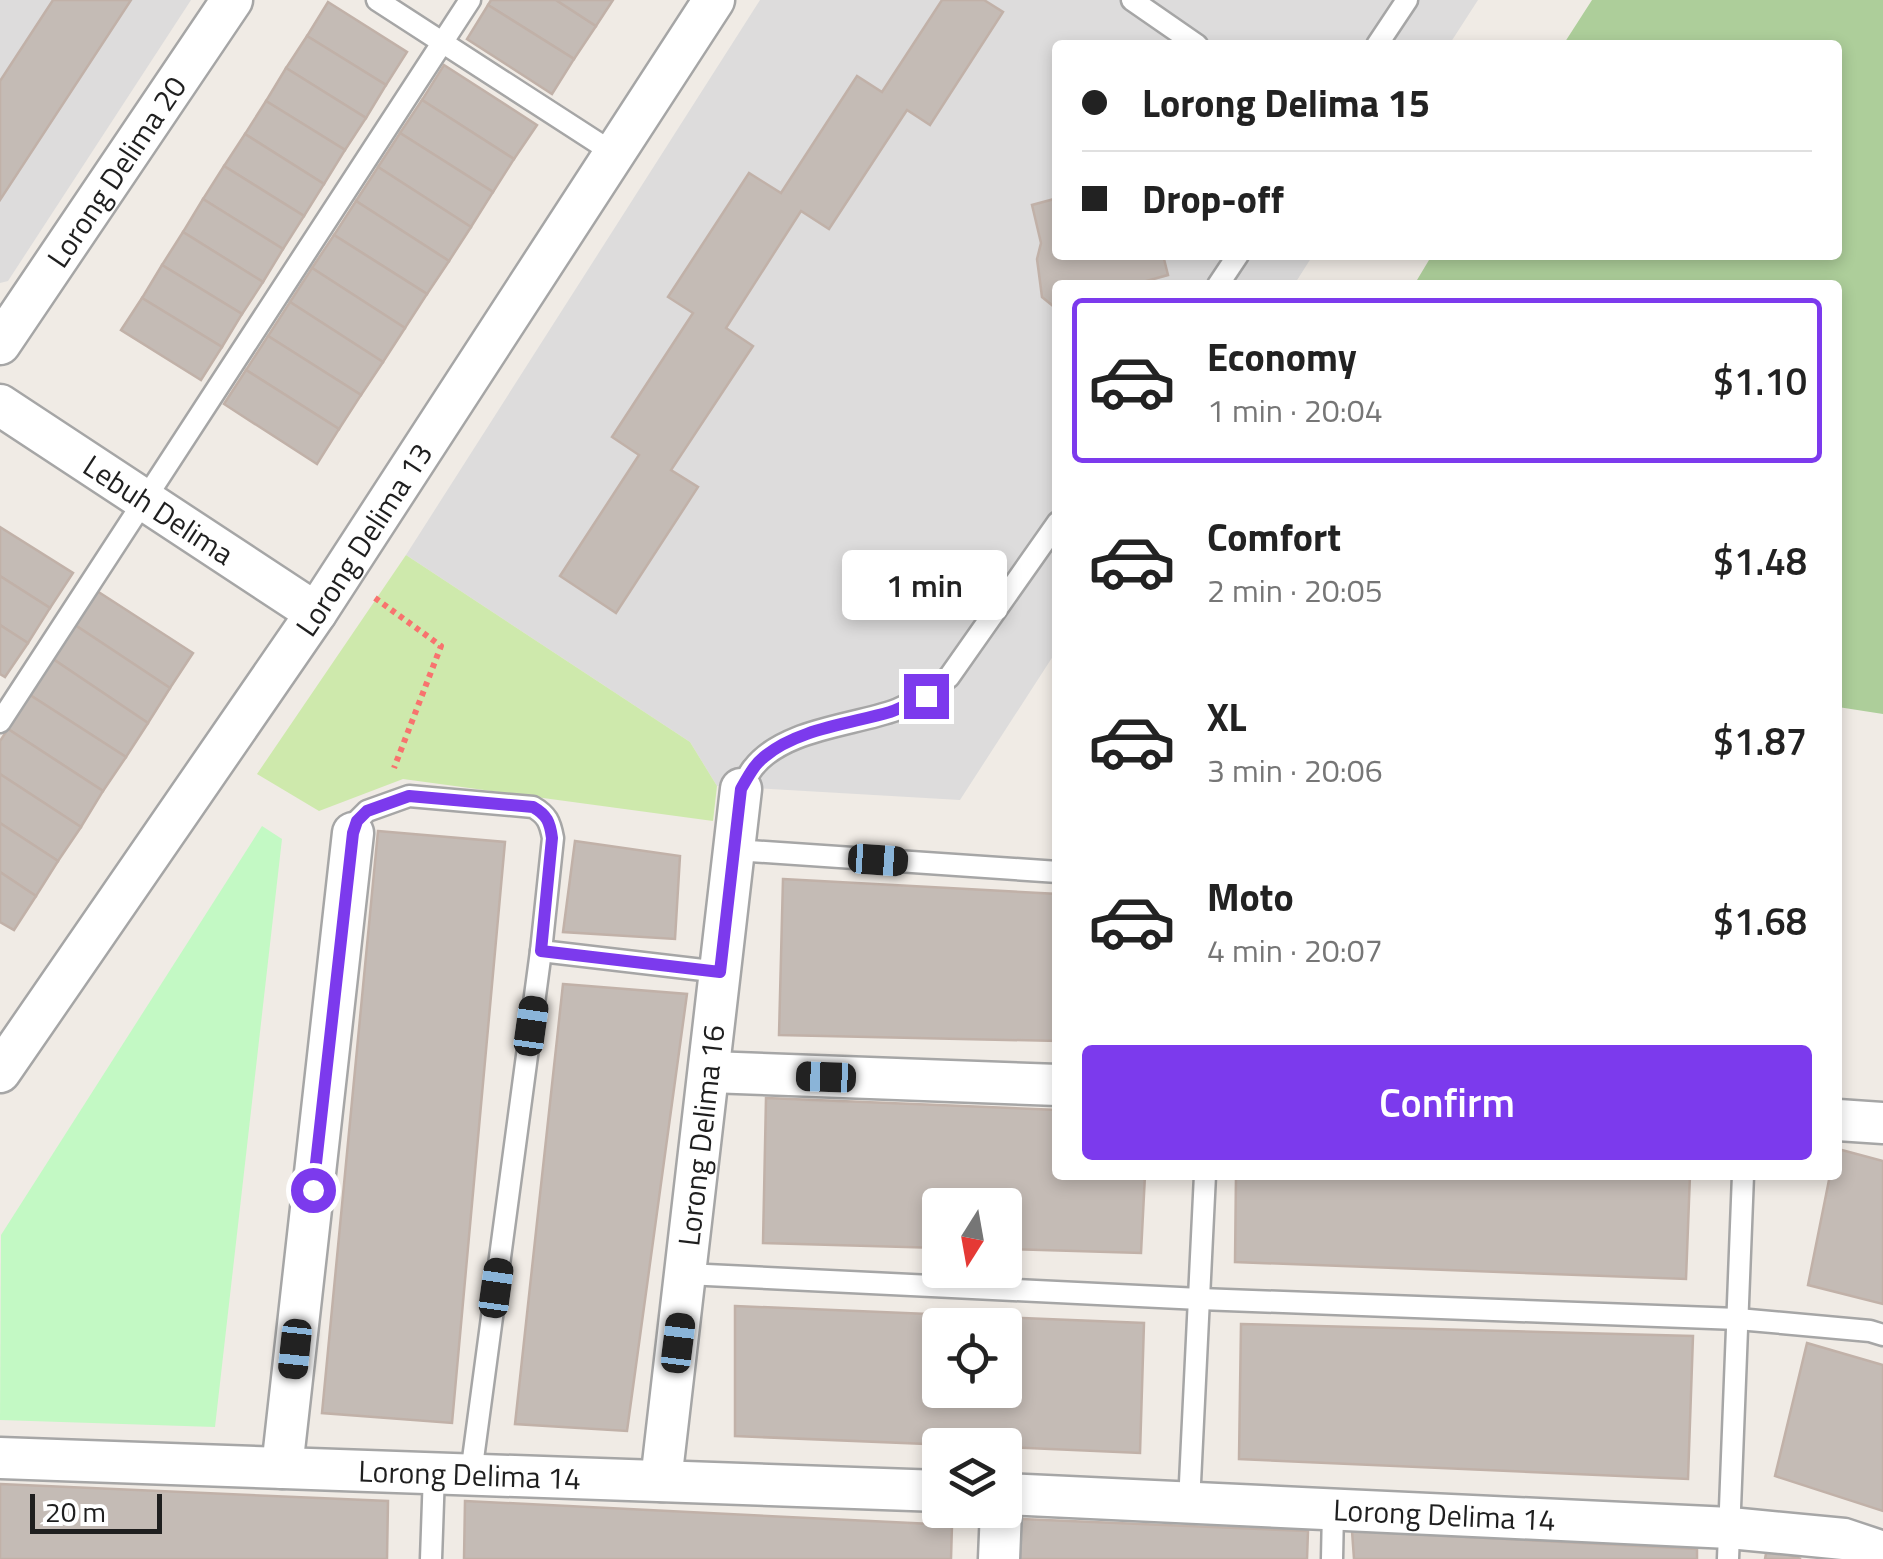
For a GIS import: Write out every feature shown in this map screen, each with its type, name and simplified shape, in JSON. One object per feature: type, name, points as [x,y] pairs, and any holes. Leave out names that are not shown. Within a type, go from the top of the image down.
[{"type":"street","name":"Lorong Delima 20","points":[[0,344],[232,0]]},
{"type":"street","name":"Lorong Delima 13","points":[[0,1072],[316,613],[714,0]]},
{"type":"street","name":"Lebuh Delima","points":[[0,405],[316,613]]},
{"type":"street","name":"Lorong Delima 16","points":[[661,1481],[741,789]]},
{"type":"street","points":[[282,1468],[366,820]]},
{"type":"street","points":[[710,1072],[1052,1085]]},
{"type":"street","points":[[1842,1120],[1883,1123]]},
{"type":"street","name":"Lorong Delima 14","points":[[0,1458],[922,1490]]},
{"type":"street","name":"Lorong Delima 14","points":[[1022,1495],[1332,1510],[1729,1543],[1844,1540],[1883,1552]]},
{"type":"street","points":[[999,1559],[1000,1528]]},
{"type":"lane","points":[[377,0],[616,154]]},
{"type":"lane","points":[[0,722],[470,0]]},
{"type":"lane","points":[[1132,0],[1190,40]]},
{"type":"lane","points":[[1380,40],[1407,0]]},
{"type":"lane","points":[[741,789],[752,769],[786,743],[896,710],[926,696],[949,677],[1052,531]]},
{"type":"lane","points":[[366,820],[409,796],[533,807],[545,814],[552,838],[541,951],[453,1474],[431,1559]]},
{"type":"lane","points":[[734,850],[1052,872]]},
{"type":"lane","points":[[541,951],[720,972]]},
{"type":"lane","points":[[1189,1503],[1205,1180]]},
{"type":"lane","points":[[1729,1543],[1743,1180]]},
{"type":"lane","points":[[686,1274],[1200,1300],[1738,1319],[1883,1335]]},
{"type":"lane","points":[[1332,1510],[1332,1559]]},
{"type":"path","points":[[366,820],[441,646],[398,614]]},
{"type":"shaded area","points":[[0,0],[191,0],[8,281],[0,283]]},
{"type":"shaded area","points":[[760,0],[1478,0],[1452,40],[1052,40],[1052,260],[1310,260],[1297,280],[1052,280],[1052,658],[960,800],[717,786],[690,742],[406,555]]},
{"type":"green space","points":[[1592,0],[1883,0],[1883,714],[1842,708],[1842,280],[1417,280],[1429,260],[1842,260],[1842,40],[1566,40]]},
{"type":"green space","points":[[406,555],[690,742],[717,786],[713,821],[403,779],[319,811],[257,774]]},
{"type":"green space","points":[[262,826],[282,839],[215,1427],[0,1420],[1,1235]]},
{"type":"building","points":[[53,0],[131,0],[0,200],[0,81]]},
{"type":"building","points":[[491,0],[556,0],[596,26],[574,59],[488,5]]},
{"type":"building","points":[[556,0],[613,0],[596,26]]},
{"type":"building","points":[[942,0],[984,0],[1003,12],[930,125],[907,110],[829,229],[801,211],[726,328],[753,346],[671,470],[698,487],[616,613],[560,576],[639,455],[612,437],[693,313],[668,297],[749,173],[781,193],[857,76],[882,92]]},
{"type":"building","points":[[328,2],[407,52],[386,85],[307,36]]},
{"type":"building","points":[[488,5],[574,59],[552,94],[467,39]]},
{"type":"building","points":[[307,36],[386,85],[366,118],[286,68]]},
{"type":"building","points":[[444,65],[537,125],[514,159],[422,100]]},
{"type":"building","points":[[286,68],[366,118],[345,150],[266,101]]},
{"type":"building","points":[[422,100],[514,159],[493,192],[400,133]]},
{"type":"building","points":[[266,101],[345,150],[324,184],[245,134]]},
{"type":"building","points":[[400,133],[493,192],[471,227],[378,167]]},
{"type":"building","points":[[245,134],[324,184],[304,216],[224,166]]},
{"type":"building","points":[[224,166],[304,216],[283,249],[203,199]]},
{"type":"building","points":[[378,167],[471,227],[449,261],[356,201]]},
{"type":"building","points":[[203,199],[283,249],[263,282],[183,232]]},
{"type":"building","points":[[1052,200],[1052,260],[1164,260],[1168,275],[1150,280],[1052,280],[1052,305],[1042,297],[1037,259],[1041,243],[1032,205]]},
{"type":"building","points":[[356,201],[449,261],[427,294],[334,235]]},
{"type":"building","points":[[183,232],[263,282],[242,314],[162,265]]},
{"type":"building","points":[[334,235],[427,294],[405,328],[312,268]]},
{"type":"building","points":[[162,265],[242,314],[222,347],[142,298]]},
{"type":"building","points":[[312,268],[405,328],[383,362],[290,302]]},
{"type":"building","points":[[142,298],[222,347],[201,380],[121,330]]},
{"type":"building","points":[[290,302],[383,362],[361,395],[268,336]]},
{"type":"building","points":[[268,336],[361,395],[339,429],[246,370]]},
{"type":"building","points":[[246,370],[339,429],[317,464],[224,404]]},
{"type":"building","points":[[0,527],[73,573],[50,608],[0,576]]},
{"type":"building","points":[[0,576],[50,608],[28,643],[0,625]]},
{"type":"building","points":[[97,591],[193,653],[170,688],[75,625]]},
{"type":"building","points":[[0,625],[28,643],[5,677],[0,674]]},
{"type":"building","points":[[75,625],[170,688],[148,723],[53,659]]},
{"type":"building","points":[[53,659],[148,723],[126,757],[30,695]]},
{"type":"building","points":[[30,695],[126,757],[103,791],[8,729]]},
{"type":"building","points":[[8,729],[103,791],[81,827],[0,774],[0,741]]},
{"type":"building","points":[[0,774],[81,827],[58,861],[0,823]]},
{"type":"building","points":[[0,823],[58,861],[36,896],[0,872]]},
{"type":"building","points":[[378,831],[505,842],[452,1423],[322,1413]]},
{"type":"building","points":[[575,841],[680,856],[675,939],[563,932]]},
{"type":"building","points":[[0,872],[36,896],[14,930],[0,922]]},
{"type":"building","points":[[783,879],[1052,894],[1052,1041],[779,1035]]},
{"type":"building","points":[[563,984],[687,994],[627,1431],[515,1424]]},
{"type":"building","points":[[766,1098],[1052,1110],[1052,1180],[1145,1180],[1141,1253],[1022,1250],[1022,1188],[922,1188],[922,1247],[763,1243]]},
{"type":"building","points":[[1842,1150],[1883,1161],[1883,1304],[1808,1285],[1829,1180],[1842,1180]]},
{"type":"building","points":[[1236,1180],[1690,1180],[1686,1279],[1235,1262]]},
{"type":"building","points":[[735,1306],[922,1314],[922,1408],[1022,1408],[1022,1318],[1144,1323],[1140,1453],[1022,1448],[1022,1428],[922,1428],[922,1444],[735,1436]]},
{"type":"building","points":[[1241,1324],[1693,1336],[1688,1479],[1239,1459]]},
{"type":"building","points":[[1807,1343],[1883,1365],[1883,1511],[1775,1476]]},
{"type":"building","points":[[0,1484],[388,1501],[387,1559],[0,1559]]},
{"type":"building","points":[[465,1501],[952,1528],[951,1559],[464,1559]]},
{"type":"building","points":[[1022,1519],[1308,1531],[1307,1559],[1020,1559]]},
{"type":"building","points":[[1352,1531],[1697,1549],[1697,1559],[1354,1559]]},
{"type":"building","points":[[1767,1548],[1801,1559],[1765,1559]]},
{"type":"route","points":[[313,1190],[353,833],[357,821],[367,811],[409,796],[533,807],[545,814],[552,838],[541,951],[720,972],[741,789],[752,769],[786,743],[896,710],[926,696]]}]
